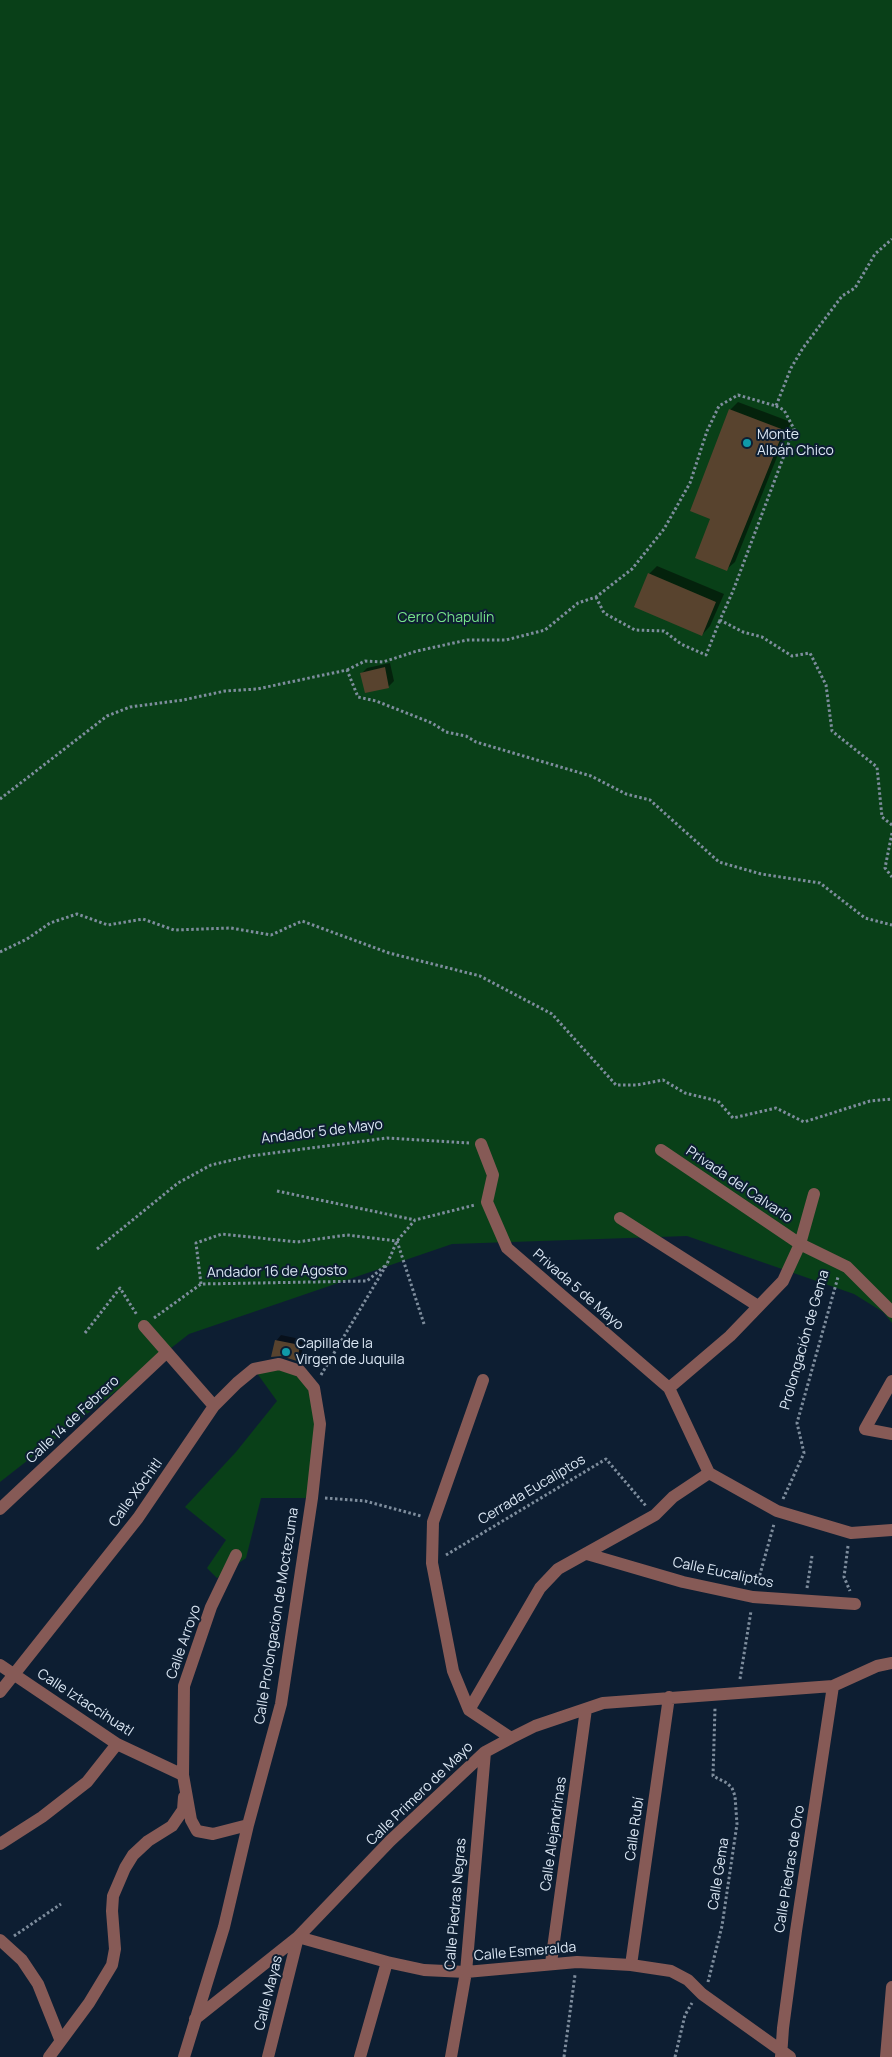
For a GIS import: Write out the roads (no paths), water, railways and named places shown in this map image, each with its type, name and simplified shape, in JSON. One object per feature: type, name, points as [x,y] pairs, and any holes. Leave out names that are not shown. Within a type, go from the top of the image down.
[{"type":"street","name":"Privada 5 de Mayo","points":[[480,1144],[493,1175],[487,1202],[507,1248],[669,1388]]},
{"type":"street","name":"Privada del Calvario","points":[[661,1150],[800,1244],[842,1264]]},
{"type":"street","points":[[814,1194],[800,1244],[783,1281],[730,1336],[669,1388],[708,1472],[777,1511],[851,1533],[892,1530]]},
{"type":"street","points":[[620,1218],[758,1306]]},
{"type":"street","name":"Prolongación de Gema","points":[[842,1264],[892,1312]]},
{"type":"street","points":[[144,1326],[214,1406]]},
{"type":"street","name":"Calle 14 de Febrero","points":[[0,1510],[166,1353]]},
{"type":"street","name":"Calle Xóchitl","points":[[0,1692],[138,1518],[214,1406],[237,1383],[254,1369],[279,1364],[300,1371],[314,1388]]},
{"type":"street","points":[[482,1380],[433,1522],[432,1563],[453,1671],[469,1710],[511,1738]]},
{"type":"street","points":[[892,1380],[865,1429],[892,1434]]},
{"type":"street","name":"Calle Prolongacion de Moctezuma","points":[[184,2057],[224,1927],[248,1825],[281,1704],[312,1498],[320,1424],[314,1388]]},
{"type":"street","points":[[469,1710],[540,1588],[558,1569],[654,1516],[673,1497],[708,1472]]},
{"type":"street","name":"Calle Eucaliptos","points":[[587,1554],[683,1582],[753,1598],[855,1604]]},
{"type":"street","name":"Calle Arroyo","points":[[184,1781],[184,1686],[211,1607],[236,1555]]},
{"type":"street","name":"Calle Primero de Mayo","points":[[195,2019],[298,1937],[390,1841],[485,1752],[511,1738],[536,1726],[603,1703],[833,1686],[877,1666],[892,1662]]},
{"type":"street","name":"Calle Iztaccíhuatl","points":[[0,1665],[117,1744],[184,1781]]},
{"type":"street","name":"Calle Piedras de Oro","points":[[785,2056],[783,2028],[789,1977],[833,1686]]},
{"type":"street","name":"Calle Rubí","points":[[631,1965],[669,1697]]},
{"type":"street","name":"Calle Alejandrinas","points":[[551,1963],[586,1709]]},
{"type":"street","points":[[0,1844],[42,1818],[87,1782],[117,1744]]},
{"type":"street","name":"Calle Piedras Negras","points":[[451,2057],[466,1972],[485,1752]]},
{"type":"street","points":[[184,1781],[191,1820],[197,1831],[213,1834],[248,1825]]},
{"type":"street","points":[[49,2057],[60,2039],[89,2003],[112,1965],[115,1949],[112,1911],[113,1896],[133,1855],[172,1826],[183,1810],[184,1781]]},
{"type":"street","name":"Calle Esmeralda","points":[[298,1937],[386,1962],[424,1970],[466,1972],[577,1962],[631,1965],[671,1971],[688,1980],[700,1992],[785,2056]]},
{"type":"street","name":"Calle Mayas","points":[[268,2057],[298,1937]]},
{"type":"street","points":[[2,1942],[22,1960],[38,1984],[60,2039]]},
{"type":"street","points":[[360,2057],[386,1962]]},
{"type":"street","points":[[886,2057],[892,1987]]},
{"type":"place","name":"Monte Albán Chico","points":[[747,443]]},
{"type":"place","name":"Capilla de la Virgen de Juquila","points":[[286,1352]]},
{"type":"park label","name":"Cerro Chapulín","points":[[446,618]]}]
